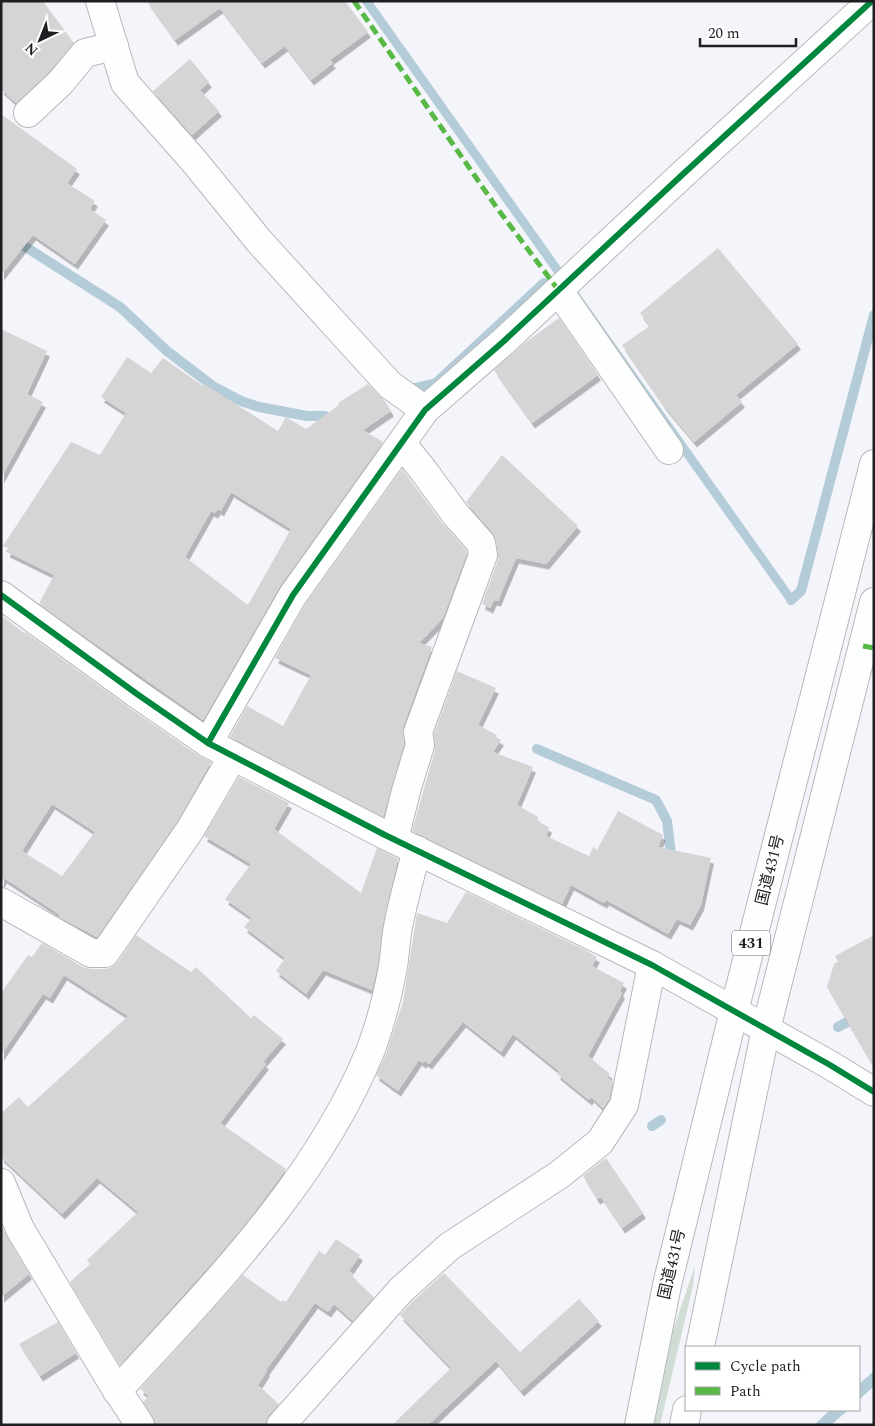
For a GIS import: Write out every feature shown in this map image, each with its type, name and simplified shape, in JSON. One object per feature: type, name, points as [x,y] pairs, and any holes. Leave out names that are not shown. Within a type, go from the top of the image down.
[{"type":"main road","points":[[100,1],[125,82],[194,161],[259,241],[390,385],[425,410]]},
{"type":"main road","points":[[208,743],[293,594],[425,410],[504,342],[682,175],[872,1]]},
{"type":"main road","points":[[28,113],[60,83],[85,53],[114,46]]},
{"type":"main road","points":[[566,284],[669,450]]},
{"type":"main road","points":[[117,1391],[175,1328],[271,1216],[303,1174],[349,1096],[371,1049],[380,1022],[392,971],[398,928],[406,844],[406,791],[420,745],[418,732],[484,555],[481,543],[456,515],[424,470],[402,444]]},
{"type":"main road","name":"国道431号","points":[[639,1425],[667,1285],[734,1011],[874,464]]},
{"type":"main road","points":[[1,595],[208,743],[406,844],[652,965],[853,1078],[874,1092]]},
{"type":"main road","name":"431","points":[[700,1346],[766,1029],[874,602]]},
{"type":"main road","points":[[1,902],[91,953],[105,953],[190,830],[233,756]]},
{"type":"main road","points":[[281,1425],[401,1290],[450,1246],[559,1175],[600,1142],[624,1105],[652,965]]},
{"type":"main road","points":[[1,1183],[20,1229],[117,1391],[140,1425]]},
{"type":"main road","points":[[684,1425],[687,1411]]},
{"type":"shaded area","points":[[695,1266],[693,1286],[660,1425],[652,1425],[668,1345]]},
{"type":"water","points":[[361,1],[372,1],[796,599],[790,606]]},
{"type":"water","points":[[874,1371],[874,1386],[860,1399],[860,1383]]},
{"type":"water","points":[[829,1411],[847,1411],[831,1425],[814,1425]]},
{"type":"building","points":[[1,1],[43,1],[74,43],[49,72],[16,103],[1,89]]},
{"type":"building","points":[[147,1],[345,1],[368,32],[330,60],[333,63],[311,80],[285,46],[262,63],[220,8],[175,40]]},
{"type":"building","points":[[190,59],[209,82],[200,90],[219,111],[192,135],[153,91]]},
{"type":"building","points":[[1,114],[77,169],[67,183],[95,201],[90,209],[106,220],[75,264],[33,235],[1,275]]},
{"type":"building","points":[[718,248],[798,344],[736,395],[742,402],[694,442],[664,406],[622,345],[650,326],[640,313]]},
{"type":"building","points":[[559,318],[598,375],[532,423],[494,370],[526,342]]},
{"type":"building","points":[[1,329],[47,351],[27,394],[43,402],[1,478]]},
{"type":"building","points":[[127,357],[151,373],[163,358],[203,386],[204,384],[278,431],[286,417],[306,429],[339,405],[338,403],[368,384],[384,400],[391,411],[363,430],[383,442],[280,586],[203,720],[39,604],[54,575],[7,552],[8,548],[3,546],[71,442],[100,455],[126,413],[101,397]],"holes":[[[231,492],[291,529],[248,605],[185,557],[211,511],[215,513],[218,509],[221,511]]]},
{"type":"building","points":[[502,455],[578,526],[546,564],[516,558],[498,601],[494,600],[490,608],[482,604],[498,560],[496,540],[493,533],[466,502]]},
{"type":"building","points":[[402,469],[467,553],[443,618],[419,643],[432,647],[403,727],[404,744],[383,817],[230,737],[247,706],[283,726],[311,675],[275,658],[306,603]]},
{"type":"building","points":[[1,615],[128,707],[199,756],[211,762],[177,822],[97,937],[59,917],[60,915],[4,878],[1,883]],"holes":[[[52,804],[95,832],[62,876],[22,851]]]},
{"type":"building","points":[[457,671],[496,688],[478,725],[497,735],[496,737],[501,740],[493,752],[533,767],[517,805],[538,817],[537,821],[549,827],[546,836],[589,856],[593,847],[597,850],[618,811],[663,835],[658,847],[711,858],[701,905],[690,925],[677,919],[668,934],[606,900],[604,903],[571,885],[562,904],[412,831],[435,750],[434,734]]},
{"type":"building","points":[[239,777],[289,803],[274,829],[361,893],[377,848],[398,859],[383,924],[378,964],[372,990],[323,970],[306,994],[276,971],[285,958],[244,927],[252,918],[225,899],[251,864],[204,836]]},
{"type":"building","points":[[466,892],[585,950],[597,957],[592,966],[624,983],[620,991],[622,993],[588,1056],[610,1074],[607,1077],[613,1082],[609,1099],[603,1108],[591,1097],[589,1100],[557,1074],[559,1071],[513,1034],[501,1052],[463,1022],[429,1064],[419,1060],[398,1091],[376,1075],[386,1054],[403,1002],[417,913],[447,923]]},
{"type":"building","points":[[136,935],[191,972],[196,967],[251,1018],[254,1015],[283,1039],[263,1062],[266,1064],[220,1123],[286,1169],[248,1221],[120,1365],[70,1282],[90,1264],[87,1260],[138,1212],[97,1178],[62,1214],[1,1157],[1,1113],[19,1097],[28,1107],[128,1016],[64,975],[50,998],[43,994],[1,1055],[1,993],[28,955],[32,957],[42,943],[83,967],[105,969],[112,967],[118,962]]},
{"type":"building","points":[[874,935],[874,1068],[827,987],[834,964],[838,962],[835,956]]},
{"type":"building","points":[[606,1158],[643,1213],[622,1228],[601,1197],[597,1199],[583,1176]]},
{"type":"building","points":[[1,1225],[29,1274],[1,1297]]},
{"type":"building","points":[[336,1239],[360,1255],[349,1271],[354,1275],[352,1277],[374,1297],[353,1321],[334,1304],[328,1312],[315,1303],[266,1370],[258,1385],[279,1404],[269,1415],[266,1425],[159,1425],[154,1421],[143,1402],[149,1396],[140,1389],[243,1275],[281,1302],[283,1300],[286,1302],[319,1251],[325,1255]]},
{"type":"building","points":[[444,1273],[520,1352],[579,1299],[599,1321],[521,1391],[496,1361],[428,1425],[392,1425],[451,1368],[400,1315]]},
{"type":"building","points":[[58,1322],[76,1353],[40,1376],[19,1344]]},
{"type":"waterway","points":[[13,239],[120,307],[167,351],[214,387],[241,401],[259,407],[307,416],[325,416]]},
{"type":"waterway","points":[[411,389],[436,383],[544,283]]},
{"type":"waterway","points":[[791,600],[801,591],[874,315]]},
{"type":"waterway","points":[[537,749],[656,800],[667,821],[672,862]]},
{"type":"waterway","points":[[838,1027],[858,1016]]},
{"type":"waterway","points":[[652,1126],[661,1120]]},
{"type":"marked path","points":[[354,1],[497,208],[559,291]]},
{"type":"marked path","points":[[863,646],[874,648]]},
{"type":"cycle path","points":[[208,743],[293,595],[425,410],[504,341],[872,1]]},
{"type":"cycle path","points":[[1,595],[208,743],[385,835],[652,965],[830,1065],[874,1092]]}]
